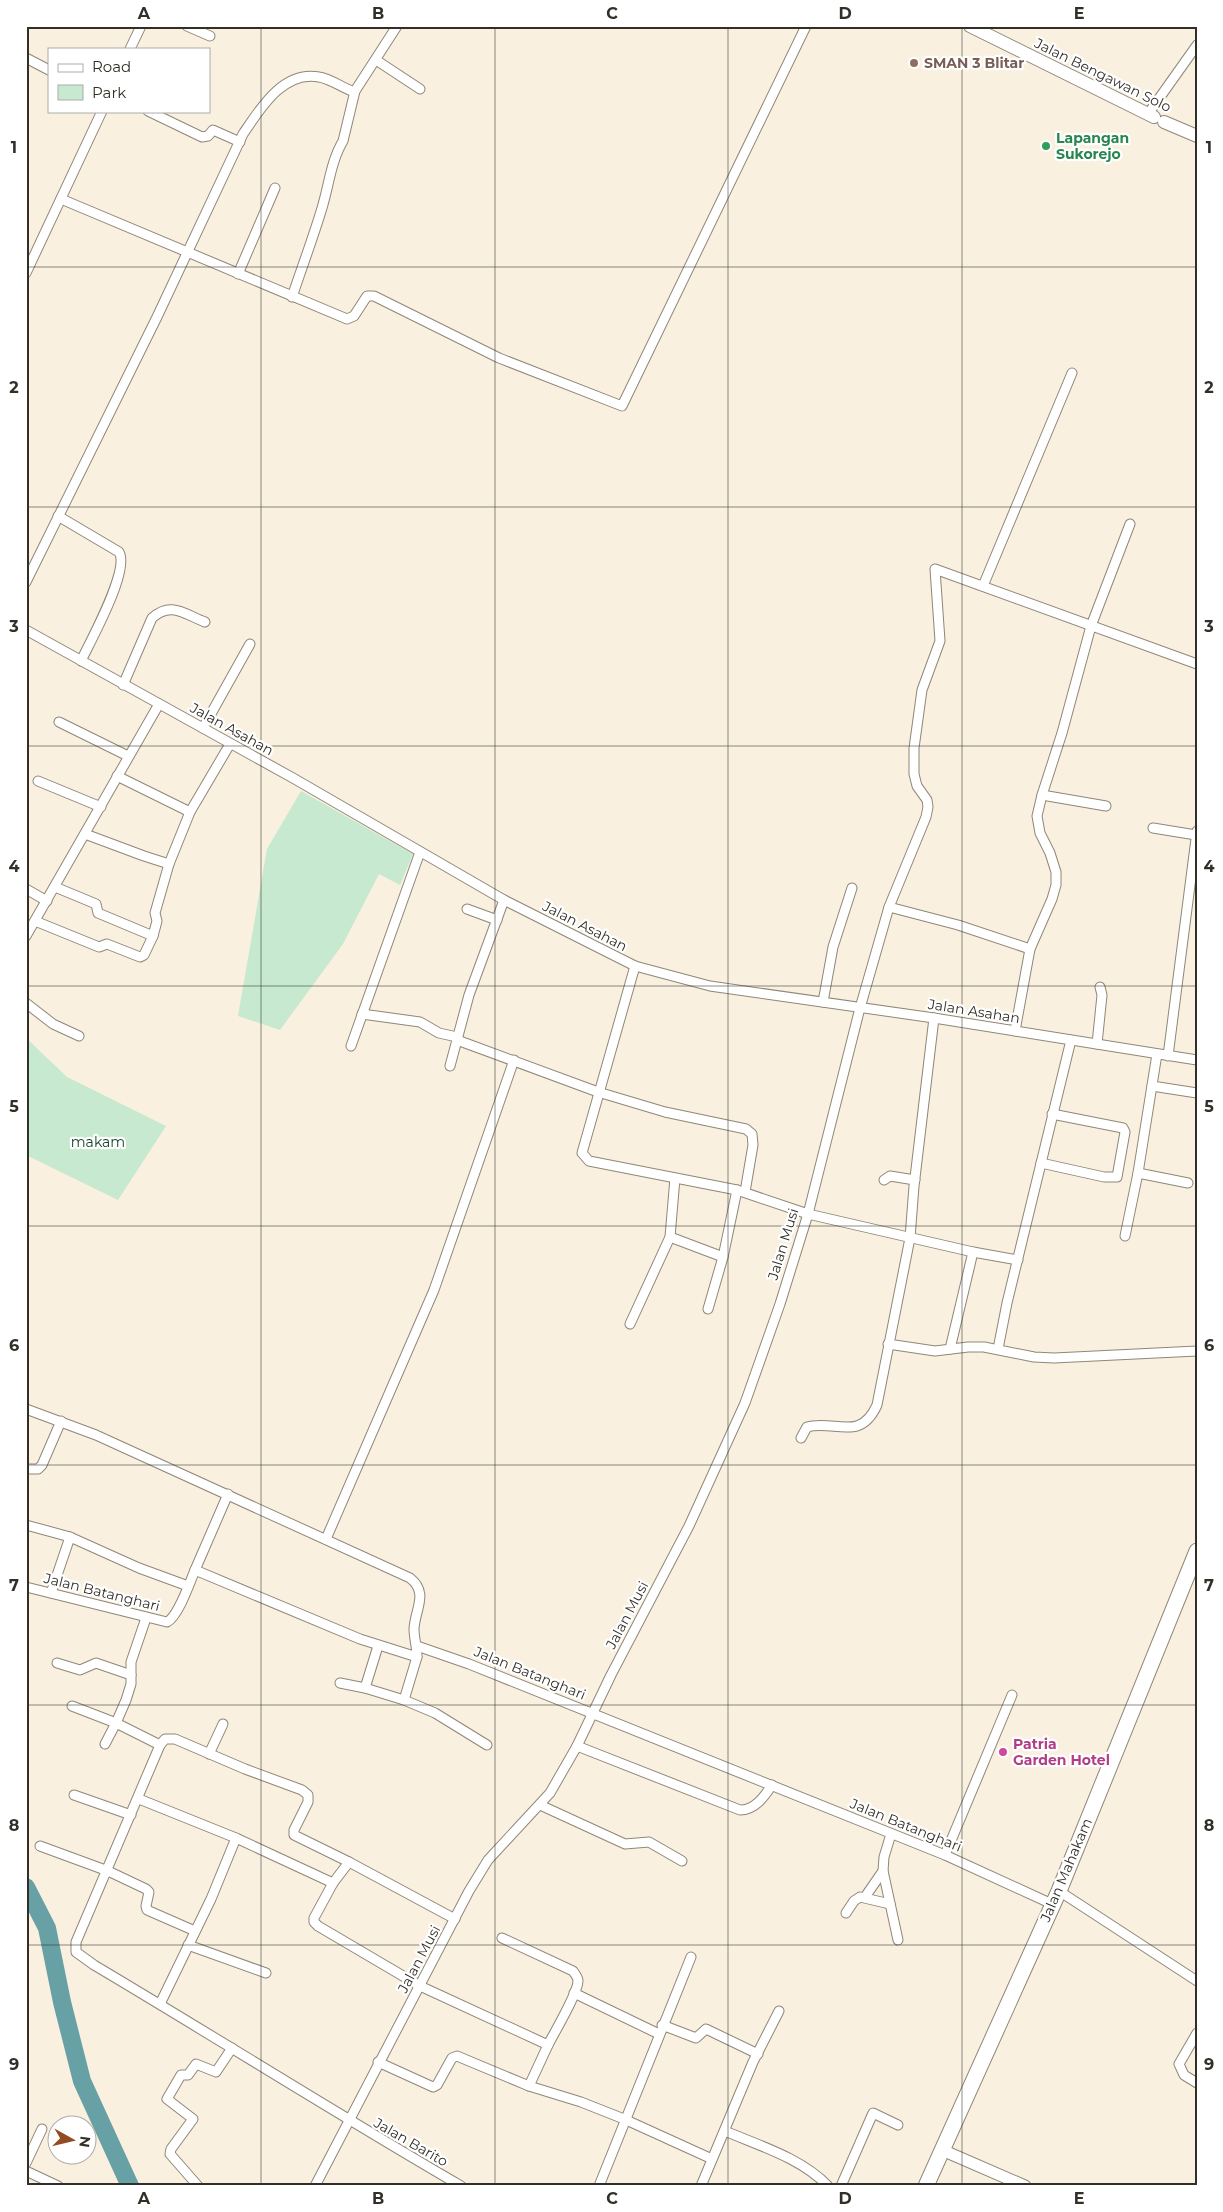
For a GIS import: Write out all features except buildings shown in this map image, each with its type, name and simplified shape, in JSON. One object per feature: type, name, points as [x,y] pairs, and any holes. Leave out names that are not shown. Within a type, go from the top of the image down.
[{"type":"main road","name":"Jalan Bengawan Solo","points":[[970,26],[1197,136]]},
{"type":"main road","name":"Jalan Mahakam","points":[[926,2186],[1059,1891],[1197,1551]]},
{"type":"street","points":[[130,48],[141,26]]},
{"type":"street","points":[[187,26],[210,36]]},
{"type":"street","points":[[27,576],[188,253],[240,142],[260,110],[280,88],[292,80],[304,77],[322,78],[352,91],[357,87],[376,60],[397,26]]},
{"type":"street","points":[[60,200],[347,319],[354,316],[361,303],[370,295],[499,358],[622,406],[806,26]]},
{"type":"street","points":[[1155,117],[1197,45]]},
{"type":"street","points":[[26,58],[48,69]]},
{"type":"street","points":[[376,60],[420,88]]},
{"type":"street","points":[[292,297],[322,209],[334,161],[339,146],[343,141],[357,87]]},
{"type":"street","points":[[26,273],[102,112]]},
{"type":"street","points":[[150,112],[202,137],[208,136],[213,130],[240,142]]},
{"type":"street","points":[[238,274],[275,188]]},
{"type":"street","points":[[1072,373],[982,586],[1197,664]]},
{"type":"street","points":[[58,516],[119,552],[122,556],[120,578],[81,661]]},
{"type":"street","points":[[1015,1031],[1026,948],[1052,899],[1056,885],[1056,872],[1050,853],[1040,833],[1038,816],[1042,795],[1062,733],[1091,626],[1130,524]]},
{"type":"street","name":"Jalan Musi","points":[[315,2186],[378,2062],[469,1891],[488,1860],[550,1793],[577,1746],[689,1526],[750,1392],[808,1214],[860,1008],[889,907],[922,828],[928,803],[917,786],[914,774],[914,748],[922,690],[940,642],[935,569],[982,586]]},
{"type":"street","points":[[123,685],[152,618],[160,611],[172,608],[205,622]]},
{"type":"street","name":"Jalan Asahan","points":[[26,630],[203,728],[504,900],[634,966],[710,986],[934,1018],[1197,1060]]},
{"type":"street","points":[[203,728],[250,644]]},
{"type":"street","points":[[26,936],[159,704]]},
{"type":"street","points":[[58,722],[128,756]]},
{"type":"street","points":[[35,921],[99,946],[107,944],[140,956],[144,955],[153,936],[157,921],[155,913],[169,864],[190,812],[230,744]]},
{"type":"street","points":[[117,776],[190,812]]},
{"type":"street","points":[[38,780],[101,807]]},
{"type":"street","points":[[1042,795],[1106,806]]},
{"type":"street","points":[[1153,828],[1196,832],[1168,1056]]},
{"type":"street","points":[[85,834],[169,864]]},
{"type":"street","points":[[350,1046],[420,852]]},
{"type":"street","points":[[55,887],[96,904],[98,913],[153,936]]},
{"type":"street","points":[[823,1002],[834,947],[852,888]]},
{"type":"street","points":[[26,889],[47,901]]},
{"type":"street","points":[[450,1066],[469,995],[504,900]]},
{"type":"street","points":[[889,907],[958,925],[1026,948]]},
{"type":"street","points":[[467,909],[497,920]]},
{"type":"street","points":[[634,966],[582,1152],[589,1161],[741,1191],[808,1214],[973,1252],[1018,1260]]},
{"type":"street","points":[[1097,1044],[1102,995],[1100,987]]},
{"type":"street","points":[[26,1003],[53,1024],[79,1036]]},
{"type":"street","points":[[362,1014],[420,1022],[438,1033],[457,1038],[598,1092],[665,1112],[746,1129],[752,1134],[753,1145],[708,1309]]},
{"type":"street","points":[[800,1438],[807,1427],[813,1425],[846,1428],[859,1424],[872,1417],[877,1405],[910,1238],[934,1018]]},
{"type":"street","points":[[998,1349],[1071,1040]]},
{"type":"street","points":[[1125,1236],[1138,1174],[1157,1054]]},
{"type":"street","points":[[326,1540],[434,1290],[514,1060]]},
{"type":"street","points":[[1152,1086],[1197,1092]]},
{"type":"street","points":[[1041,1163],[1104,1177],[1117,1177],[1125,1132],[1123,1128],[1052,1114]]},
{"type":"street","points":[[1138,1174],[1188,1183]]},
{"type":"street","points":[[884,1180],[890,1176],[915,1180]]},
{"type":"street","points":[[630,1324],[670,1237],[675,1178]]},
{"type":"street","points":[[670,1237],[723,1258]]},
{"type":"street","points":[[950,1349],[973,1252]]},
{"type":"street","points":[[888,1344],[935,1351],[968,1347],[998,1349],[1034,1357],[1054,1358],[1197,1351]]},
{"type":"street","points":[[26,1409],[61,1421],[228,1494],[410,1578],[417,1584],[420,1591],[414,1628],[417,1657],[404,1700]]},
{"type":"street","points":[[26,1469],[38,1469],[42,1465],[61,1421]]},
{"type":"street","name":"Jalan Batanghari","points":[[26,1587],[161,1622],[171,1620],[228,1494]]},
{"type":"street","points":[[26,1525],[70,1537],[139,1568],[188,1586]]},
{"type":"street","points":[[51,1593],[70,1537]]},
{"type":"street","points":[[195,1570],[378,1646],[417,1657]]},
{"type":"street","points":[[105,1744],[126,1700],[131,1675],[131,1662],[146,1618]]},
{"type":"street","points":[[365,1688],[378,1646]]},
{"type":"street","name":"Jalan Batanghari","points":[[417,1646],[470,1664],[945,1855],[1052,1904]]},
{"type":"street","points":[[58,1663],[80,1670],[96,1663],[131,1675]]},
{"type":"street","points":[[340,1683],[365,1688],[404,1700],[435,1713],[487,1744]]},
{"type":"street","points":[[945,1855],[1012,1695]]},
{"type":"street","points":[[72,1706],[116,1723],[160,1745]]},
{"type":"street","points":[[210,1754],[223,1724]]},
{"type":"street","points":[[108,1871],[160,1745],[165,1739],[175,1739],[302,1790],[308,1795],[308,1802],[294,1830],[294,1835],[349,1862],[455,1919]]},
{"type":"street","points":[[577,1746],[740,1810],[752,1808],[772,1786]]},
{"type":"street","points":[[74,1795],[131,1815]]},
{"type":"street","points":[[138,1799],[236,1838],[333,1883]]},
{"type":"street","points":[[540,1805],[625,1844],[649,1842],[682,1861]]},
{"type":"street","points":[[891,1834],[884,1857],[883,1871],[898,1940]]},
{"type":"street","points":[[160,2004],[236,1838]]},
{"type":"street","points":[[40,1846],[108,1871],[146,1889],[149,1892],[147,1910],[195,1931]]},
{"type":"street","points":[[349,1862],[333,1883],[314,1918],[314,1922],[420,1986],[548,2046]]},
{"type":"street","name":"Jalan Barito","points":[[108,1871],[75,1948],[76,1952],[94,1965],[349,2121],[461,2186]]},
{"type":"street","points":[[865,1897],[883,1871]]},
{"type":"street","points":[[1059,1891],[1197,1981]]},
{"type":"street","points":[[846,1913],[854,1901],[860,1897],[890,1904]]},
{"type":"street","points":[[502,1938],[573,1971],[578,1981],[529,2086]]},
{"type":"street","points":[[188,1945],[266,1974]]},
{"type":"street","points":[[599,2186],[624,2119],[692,1958]]},
{"type":"street","points":[[574,1993],[661,2030],[696,2038],[706,2029],[758,2054]]},
{"type":"street","points":[[701,2186],[779,2010]]},
{"type":"street","points":[[1197,2033],[1179,2064],[1184,2075],[1197,2083]]},
{"type":"street","points":[[198,2186],[170,2154],[171,2149],[194,2119],[167,2099],[182,2075],[188,2075],[196,2064],[216,2072],[232,2048]]},
{"type":"street","points":[[378,2062],[433,2088],[437,2085],[452,2058],[457,2056],[529,2086],[581,2102],[624,2119],[712,2159]]},
{"type":"street","points":[[841,2186],[873,2113],[898,2125]]},
{"type":"street","points":[[26,2163],[42,2129]]},
{"type":"street","points":[[725,2131],[797,2162],[827,2185]]},
{"type":"street","points":[[942,2150],[1025,2186]]},
{"type":"street","points":[[26,2171],[58,2186]]},
{"type":"green space","points":[[301,791],[413,854],[400,885],[379,874],[343,944],[280,1030],[238,1016],[267,849]]},
{"type":"green space","name":"makam","points":[[26,1038],[67,1077],[166,1126],[118,1200],[26,1155]]},
{"type":"waterway","points":[[26,1887],[47,1928],[62,2002],[82,2081],[130,2186]]},
{"type":"place","name":"SMAN 3 Blitar","points":[[914,63]]},
{"type":"place","name":"Lapangan Sukorejo","points":[[1046,146]]},
{"type":"place","name":"Patria Garden Hotel","points":[[1003,1752]]}]
